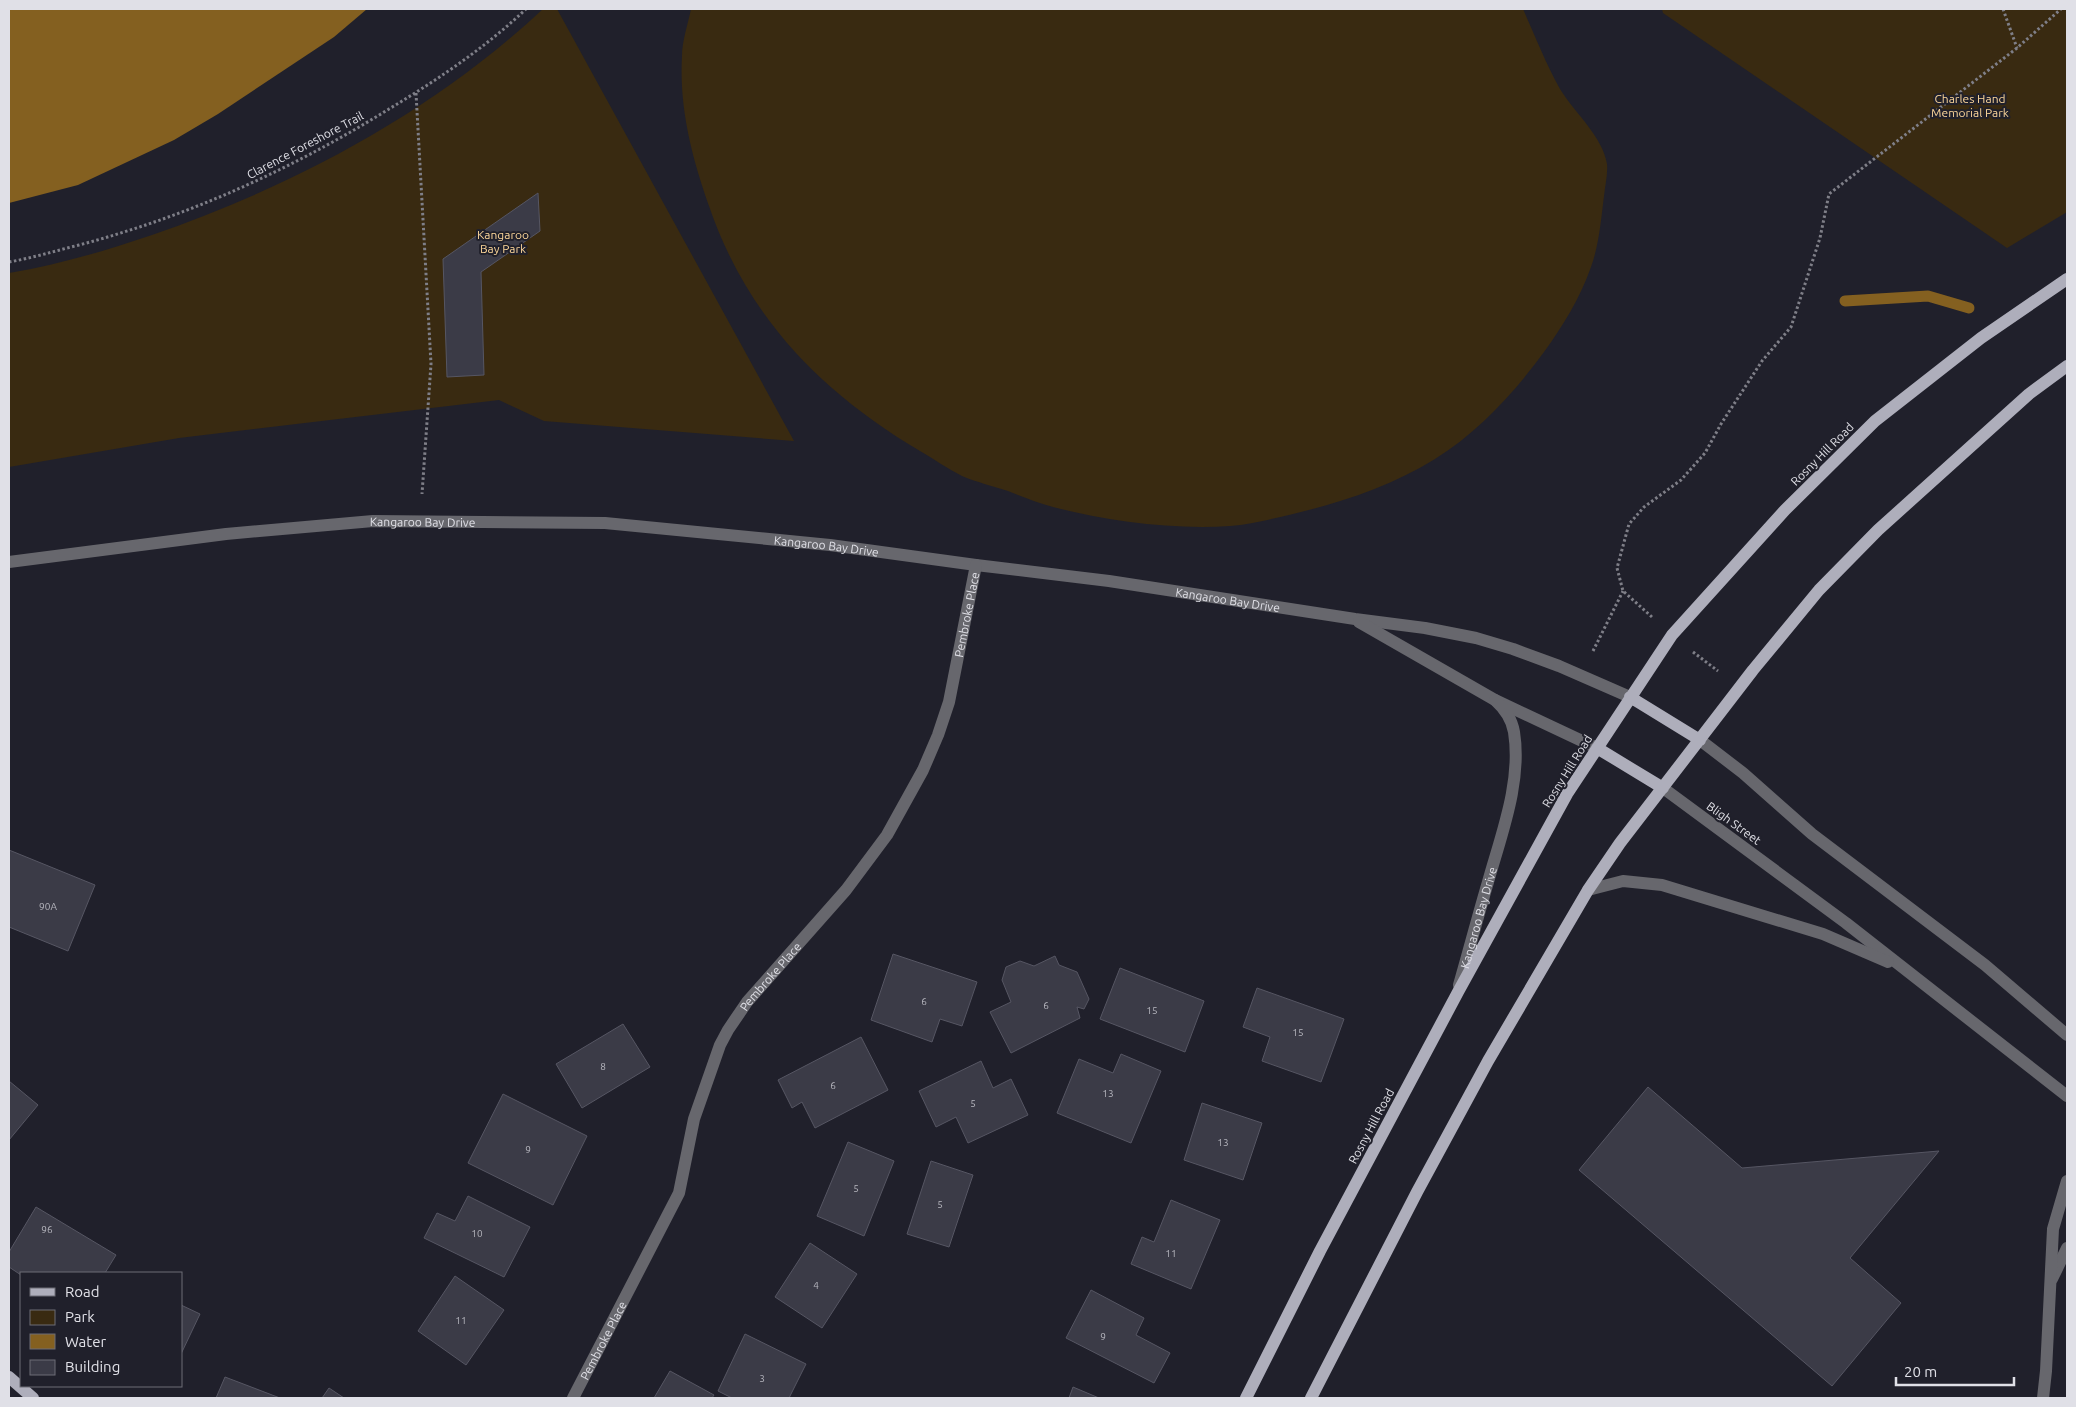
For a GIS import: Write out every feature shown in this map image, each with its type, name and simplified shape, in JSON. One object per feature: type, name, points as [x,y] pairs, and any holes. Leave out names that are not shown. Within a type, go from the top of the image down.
[{"type":"main road","name":"Rosny Hill Road","points":[[1246,1398],[1320,1251],[1458,992],[1567,794],[1672,635],[1785,510],[1874,421],[1981,338],[2067,279]]},
{"type":"main road","points":[[1311,1398],[1417,1192],[1488,1061],[1588,890],[1620,844],[1753,670],[1819,590],[1865,543],[2028,394],[2067,366]]},
{"type":"main road","points":[[1630,697],[1700,740]]},
{"type":"main road","name":"Bligh Street","points":[[1596,748],[1663,788]]},
{"type":"main road","points":[[9,1377],[20,1387]]},
{"type":"main road","points":[[20,1387],[33,1398]]},
{"type":"street","name":"Kangaroo Bay Drive","points":[[9,562],[226,534],[373,521],[605,523],[782,539],[1109,581],[1425,628],[1476,638],[1560,666],[1630,697]]},
{"type":"street","name":"Pembroke Place","points":[[573,1398],[679,1193],[694,1119],[720,1045],[728,1030],[747,1002],[846,890],[887,835],[923,770],[938,735],[949,702],[976,565]]},
{"type":"street","name":"Bligh Street","points":[[1355,619],[1496,700],[1596,748]]},
{"type":"street","name":"Kangaroo Bay Drive","points":[[1458,992],[1504,824],[1513,781],[1515,734],[1507,714],[1496,700]]},
{"type":"street","points":[[1700,740],[1744,773],[1812,834],[1966,951],[2067,1035]]},
{"type":"street","name":"Bligh Street","points":[[1663,788],[1757,856],[2067,1096]]},
{"type":"street","points":[[1588,890],[1623,882],[1662,885],[1823,934],[1876,956],[1913,975]]},
{"type":"street","points":[[2043,1398],[2053,1229],[2067,1181]]},
{"type":"street","points":[[2050,1283],[2067,1248]]},
{"type":"path","name":"Clarence Foreshore Trail","points":[[9,262],[112,236],[195,208],[277,172],[355,130],[416,93],[502,32],[526,9]]},
{"type":"path","points":[[2003,9],[2017,48]]},
{"type":"path","points":[[1623,591],[1617,568],[1629,524],[1644,507],[1681,480],[1705,453],[1721,424],[1758,368],[1791,326],[1820,238],[1829,194],[2017,48],[2061,9]]},
{"type":"path","points":[[416,93],[431,364],[421,521]]},
{"type":"green space","name":"Kangaroo Bay Park","points":[[543,9],[557,9],[794,441],[544,421],[499,400],[179,438],[9,467],[9,273],[81,257],[152,235],[258,194],[309,169],[408,113],[455,81]]},
{"type":"green space","points":[[691,9],[1523,9],[1560,89],[1594,134],[1600,144],[1607,164],[1607,176],[1594,259],[1582,290],[1564,322],[1551,342],[1508,397],[1466,437],[1451,448],[1418,469],[1384,485],[1312,509],[1230,526],[1186,527],[1141,523],[1053,507],[962,476],[884,428],[820,377],[766,317],[744,283],[725,246],[709,206],[692,151],[685,114],[682,75],[683,44]]},
{"type":"green space","name":"Charles Hand Memorial Park","points":[[1662,9],[2067,9],[2067,212],[2007,248],[1663,13]]},
{"type":"water","points":[[9,9],[367,9],[334,37],[218,114],[174,140],[78,185],[9,203]]},
{"type":"building","points":[[538,193],[540,231],[481,272],[484,375],[447,377],[443,259]]},
{"type":"building","points":[[9,850],[95,885],[68,951],[9,927]]},
{"type":"building","points":[[893,954],[977,982],[962,1026],[940,1019],[932,1042],[871,1020]]},
{"type":"building","points":[[1055,956],[1059,965],[1077,972],[1089,999],[1084,1009],[1077,1007],[1080,1018],[1011,1053],[990,1012],[1011,1002],[1002,980],[1006,967],[1020,961],[1034,966]]},
{"type":"building","points":[[1120,968],[1204,1001],[1185,1052],[1100,1019]]},
{"type":"building","points":[[1257,988],[1344,1019],[1321,1082],[1262,1061],[1270,1037],[1243,1027]]},
{"type":"building","points":[[623,1024],[650,1067],[582,1108],[556,1064]]},
{"type":"building","points":[[861,1037],[888,1090],[815,1128],[802,1102],[792,1108],[778,1080]]},
{"type":"building","points":[[1121,1054],[1161,1071],[1131,1143],[1057,1113],[1079,1059],[1113,1073]]},
{"type":"building","points":[[981,1061],[993,1088],[1011,1079],[1028,1115],[968,1143],[956,1117],[936,1127],[919,1091]]},
{"type":"building","points":[[9,1081],[38,1105],[9,1140]]},
{"type":"building","points":[[1648,1087],[1742,1168],[1939,1151],[1850,1258],[1901,1303],[1832,1386],[1579,1170]]},
{"type":"building","points":[[503,1094],[587,1136],[553,1205],[468,1163]]},
{"type":"building","points":[[1202,1103],[1262,1123],[1243,1180],[1184,1160]]},
{"type":"building","points":[[848,1142],[894,1161],[864,1236],[817,1216]]},
{"type":"building","points":[[931,1161],[973,1175],[949,1247],[907,1234]]},
{"type":"building","points":[[468,1196],[530,1227],[504,1277],[424,1238],[437,1213],[455,1221]]},
{"type":"building","points":[[1171,1200],[1220,1220],[1191,1289],[1131,1264],[1142,1237],[1154,1242]]},
{"type":"building","points":[[36,1207],[116,1255],[106,1272],[20,1272],[20,1274],[9,1267],[9,1252]]},
{"type":"building","points":[[810,1243],[857,1274],[822,1328],[775,1297]]},
{"type":"building","points":[[455,1276],[504,1310],[466,1365],[418,1331]]},
{"type":"building","points":[[1091,1290],[1144,1318],[1136,1335],[1170,1353],[1154,1383],[1066,1338]]},
{"type":"building","points":[[182,1305],[200,1314],[182,1352]]},
{"type":"building","points":[[745,1334],[806,1364],[789,1398],[732,1398],[718,1391]]},
{"type":"building","points":[[670,1371],[714,1395],[712,1398],[654,1398]]},
{"type":"building","points":[[225,1377],[280,1398],[216,1398]]},
{"type":"building","points":[[1073,1387],[1099,1398],[1069,1398]]},
{"type":"building","points":[[329,1388],[344,1398],[322,1398]]},
{"type":"waterway","points":[[1845,301],[1928,296],[1969,308]]}]
